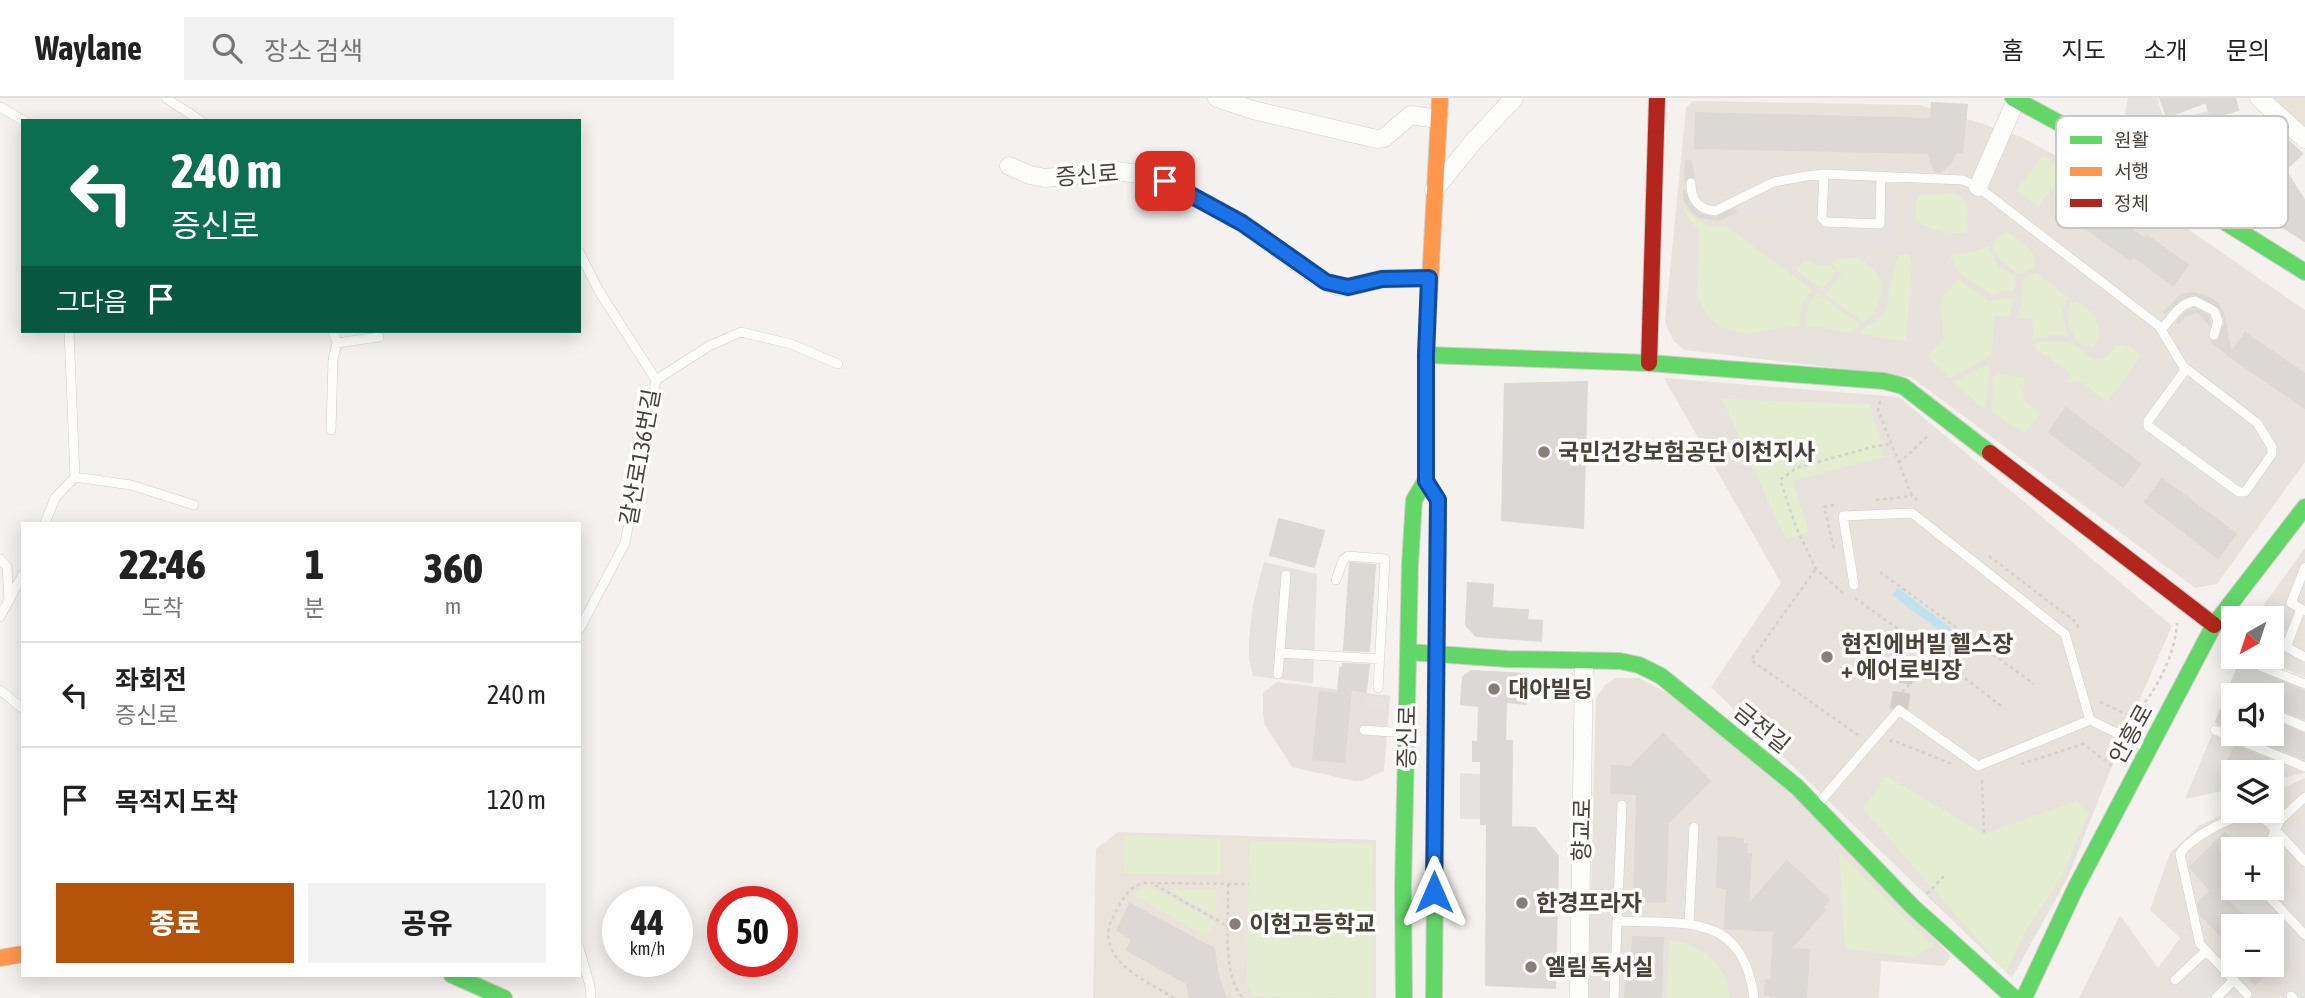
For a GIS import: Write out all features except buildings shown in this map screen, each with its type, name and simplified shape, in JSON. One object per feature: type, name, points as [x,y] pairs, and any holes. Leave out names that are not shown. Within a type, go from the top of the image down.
[{"type":"street","points":[[1217,98],[1253,110],[1377,139],[1384,138],[1411,115],[1438,119]]},
{"type":"street","name":"증신로","points":[[1434,998],[1438,500],[1426,481],[1426,355],[1440,98]]},
{"type":"street","points":[[1434,191],[1514,98]]},
{"type":"street","points":[[1650,363],[1657,98]]},
{"type":"street","points":[[1978,187],[2015,98],[2056,121]]},
{"type":"street","points":[[2259,98],[2279,116]]},
{"type":"street","points":[[2288,124],[2305,139]]},
{"type":"street","name":"증신로","points":[[1009,166],[1030,176],[1045,178],[1116,171],[1165,181],[1242,223],[1317,277],[1337,286],[1348,287],[1382,279],[1429,278]]},
{"type":"street","points":[[2235,228],[2305,272]]},
{"type":"street","points":[[1426,355],[1650,363],[1884,382],[1903,386],[2214,625]]},
{"type":"street","name":"증신로","points":[[1404,998],[1403,888],[1410,564],[1414,500],[1426,481]]},
{"type":"street","name":"안흥로","points":[[2024,998],[2076,887],[2214,625],[2305,507]]},
{"type":"street","name":"금전길","points":[[1408,652],[1620,661],[1639,665],[1661,676],[1797,787],[1913,907],[2014,998]]},
{"type":"street","name":"향교로","points":[[1579,998],[1584,661]]},
{"type":"street","points":[[0,958],[21,954]]},
{"type":"street","points":[[458,998],[458,978],[504,998]]},
{"type":"lane","points":[[166,98],[198,119]]},
{"type":"lane","points":[[0,107],[21,119]]},
{"type":"lane","points":[[1824,174],[1823,221],[1852,224],[1880,224],[1881,177]]},
{"type":"lane","points":[[1691,183],[1691,194],[1695,201],[1706,210],[1715,211],[1774,183],[1824,174],[1963,180],[1978,187],[2162,329],[2186,369],[2251,417],[2272,447],[2272,454],[2245,492],[2239,492],[2148,426],[2148,421],[2186,369]]},
{"type":"lane","name":"갈산로136번길","points":[[581,256],[599,291],[656,380],[625,543],[581,626]]},
{"type":"lane","points":[[2162,329],[2180,308],[2196,301],[2209,307],[2216,315],[2217,327],[2214,335]]},
{"type":"lane","points":[[656,380],[709,346],[741,332],[791,344],[838,364]]},
{"type":"lane","points":[[45,522],[55,498],[75,477],[69,333]]},
{"type":"lane","points":[[331,430],[333,359],[337,343],[334,333]]},
{"type":"lane","points":[[337,343],[379,337]]},
{"type":"lane","points":[[75,477],[131,485],[194,505]]},
{"type":"lane","points":[[1854,585],[1843,516],[1912,513],[2065,634],[2090,720],[2148,748]]},
{"type":"lane","points":[[1336,580],[1343,560],[1348,556],[1410,564]]},
{"type":"lane","points":[[0,559],[7,567],[9,603]]},
{"type":"lane","points":[[1378,688],[1385,559]]},
{"type":"lane","points":[[2305,567],[2291,603],[2303,610],[2286,647],[2305,657]]},
{"type":"lane","points":[[1278,674],[1286,575]]},
{"type":"lane","points":[[0,617],[21,578]]},
{"type":"lane","points":[[1381,626],[1408,626]]},
{"type":"lane","points":[[1280,653],[1380,659]]},
{"type":"lane","points":[[2268,669],[2305,684]]},
{"type":"lane","points":[[0,690],[21,707]]},
{"type":"lane","points":[[1817,806],[1899,710],[1978,766],[2090,720]]},
{"type":"lane","points":[[2284,718],[2305,727]]},
{"type":"lane","points":[[1364,730],[1407,733]]},
{"type":"lane","points":[[2215,730],[2305,767]]},
{"type":"lane","points":[[2272,837],[2284,814],[2305,797]]},
{"type":"lane","points":[[1615,998],[1622,806]]},
{"type":"lane","points":[[2247,993],[2197,939],[2179,859],[2182,849],[2189,842],[2237,817],[2256,815],[2262,817],[2305,862]]},
{"type":"lane","points":[[1689,924],[1694,827]]},
{"type":"lane","points":[[2272,900],[2305,934]]},
{"type":"lane","points":[[1618,921],[1709,927],[1731,942],[1740,952],[1749,972],[1754,998]]},
{"type":"lane","points":[[2175,980],[2206,951]]},
{"type":"lane","points":[[581,955],[591,998]]},
{"type":"lane","points":[[2216,998],[2234,980]]},
{"type":"path","points":[[1899,463],[1934,430]]},
{"type":"path","points":[[1843,593],[1816,569],[1796,527],[1780,480],[1796,468],[1891,444]]},
{"type":"path","points":[[1816,569],[1751,660],[1858,735]]},
{"type":"path","points":[[1880,572],[2034,684]]},
{"type":"path","points":[[1856,599],[2004,708]]},
{"type":"path","points":[[2131,718],[2146,704],[2176,642],[2177,619]]},
{"type":"path","points":[[1887,706],[1937,657]]},
{"type":"path","points":[[1982,776],[1984,834]]},
{"type":"path","points":[[1152,883],[1229,927]]},
{"type":"path","points":[[1174,998],[1117,960],[1111,950],[1109,926],[1126,894],[1137,884],[1249,884]]},
{"type":"path","points":[[1228,884],[1231,979],[1234,988],[1243,998]]},
{"type":"shaded area","points":[[2128,98],[2157,98],[2163,116],[2124,116]]},
{"type":"shaded area","points":[[2272,98],[2305,98],[2305,130]]},
{"type":"shaded area","points":[[1693,101],[1919,105],[1977,122],[2021,137],[2056,156],[2056,228],[2186,228],[2305,310],[2305,462],[2217,584],[2195,588],[1911,377],[1685,350],[1673,340],[1665,322],[1686,108]]},
{"type":"shaded area","points":[[2208,111],[2210,116],[2186,116]]},
{"type":"shaded area","points":[[1814,182],[1897,187],[1894,247],[1811,243]]},
{"type":"shaded area","points":[[1780,192],[1793,192],[1793,203],[1751,220],[1742,209],[1762,198]]},
{"type":"shaded area","points":[[2082,238],[2153,293],[2144,305],[2073,250]]},
{"type":"shaded area","points":[[2068,270],[2138,325],[2129,337],[2058,282]]},
{"type":"shaded area","points":[[2181,344],[2269,407],[2300,449],[2246,524],[2117,433]]},
{"type":"shaded area","points":[[1664,378],[1899,397],[2172,626],[2127,728],[2068,877],[2012,978],[1711,687],[1781,583]]},
{"type":"shaded area","points":[[2305,548],[2305,677],[2284,668],[2284,606],[2264,606]]},
{"type":"shaded area","points":[[1264,562],[1317,574],[1313,683],[1253,676],[1249,641],[1253,604]]},
{"type":"shaded area","points":[[2273,600],[2298,611],[2284,645],[2284,606],[2270,606]]},
{"type":"shaded area","points":[[2284,654],[2305,663],[2305,675],[2284,666]]},
{"type":"shaded area","points":[[2240,669],[2276,669],[2305,681],[2305,773],[2284,777],[2284,760],[2221,760],[2221,792],[2185,799],[2221,713],[2221,746],[2284,746],[2284,683],[2234,683]]},
{"type":"shaded area","points":[[1616,678],[1639,678],[1693,707],[1789,791],[1951,956],[1944,966],[1881,961],[1879,998],[1588,998],[1596,698],[1605,685]]},
{"type":"shaded area","points":[[1277,682],[1390,696],[1384,771],[1362,781],[1354,781],[1292,767],[1265,725],[1263,714],[1263,693]]},
{"type":"shaded area","points":[[1365,696],[1386,699],[1385,709],[1364,707]]},
{"type":"shaded area","points":[[2215,734],[2221,737],[2221,746],[2232,746],[2225,760],[2221,760],[2221,768],[2209,794],[2191,786]]},
{"type":"shaded area","points":[[1460,773],[1480,774],[1480,819],[1460,819]]},
{"type":"shaded area","points":[[2305,778],[2305,998],[2079,998],[2120,915],[2158,968],[2180,938],[2150,910],[2170,853],[2200,825],[2221,815],[2221,823],[2284,823],[2284,788]]},
{"type":"shaded area","points":[[1599,818],[1614,818],[1608,998],[1593,998]]},
{"type":"shaded area","points":[[2297,821],[2305,831],[2305,856],[2284,833]]},
{"type":"shaded area","points":[[1676,824],[1717,826],[1713,912],[1672,910]]},
{"type":"shaded area","name":"이현고등학교","points":[[1118,832],[1376,840],[1376,998],[1093,998],[1096,849]]},
{"type":"shaded area","points":[[2305,857],[2305,894],[2286,874]]},
{"type":"shaded area","points":[[2284,880],[2305,902],[2305,956],[2293,967],[2284,957],[2284,914],[2245,914],[2236,904],[2237,900],[2284,900]]},
{"type":"shaded area","points":[[2190,939],[2221,972],[2221,977],[2226,977],[2246,998],[2190,998],[2161,967]]},
{"type":"shaded area","points":[[2305,967],[2305,998],[2283,998],[2278,992]]},
{"type":"green space","points":[[2043,155],[2056,165],[2056,184],[2038,207],[2016,190]]},
{"type":"green space","points":[[1953,193],[1963,199],[1967,208],[1966,230],[1963,233],[1939,231],[1916,221],[1916,200],[1919,195]]},
{"type":"green space","points":[[1684,207],[1695,218],[1708,225],[1727,227],[1812,290],[1802,303],[1799,327],[1776,328],[1747,335],[1721,327],[1709,318],[1698,298],[1699,232],[1684,212]]},
{"type":"green space","points":[[2006,231],[2031,251],[2034,268],[2018,274],[2000,260],[1993,247],[1996,239]]},
{"type":"green space","points":[[1988,246],[1998,266],[2015,276],[2013,290],[1991,294],[1957,271],[1950,255],[1974,252]]},
{"type":"green space","points":[[1909,255],[1912,265],[1906,342],[1862,334],[1863,329],[1884,313],[1896,263],[1899,256]]},
{"type":"green space","points":[[1858,257],[1877,274],[1882,289],[1876,308],[1863,322],[1825,295],[1841,274],[1831,263]]},
{"type":"green space","points":[[1805,260],[1829,265],[1837,271],[1822,290],[1796,270]]},
{"type":"green space","points":[[2037,273],[2069,298],[2063,312],[2069,337],[2056,335],[2032,339],[2034,319],[2019,318],[2024,278]]},
{"type":"green space","points":[[1958,279],[1989,301],[2013,298],[2010,317],[1995,316],[1991,356],[1950,378],[1927,357],[1944,338],[1940,307],[1942,298]]},
{"type":"green space","points":[[1817,293],[1860,324],[1850,333],[1806,327],[1808,305]]},
{"type":"green space","points":[[2077,302],[2090,312],[2098,326],[2100,337],[2093,347],[2079,343],[2071,329],[2069,308],[2071,303]]},
{"type":"green space","points":[[2042,342],[2072,344],[2097,359],[2108,356],[2116,345],[2130,347],[2139,353],[2140,358],[2107,402],[2077,380],[2070,384],[2066,382],[2070,376],[2069,372],[2031,345]]},
{"type":"green space","points":[[1990,363],[1986,408],[1981,407],[1953,382]]},
{"type":"green space","points":[[1995,373],[2025,378],[2022,399],[2040,413],[2025,433],[1991,412]]},
{"type":"green space","points":[[1722,399],[1870,404],[1884,457],[1793,481],[1809,532],[1786,540]]},
{"type":"green space","points":[[1886,776],[1984,834],[2077,801],[2088,815],[2061,878],[2029,925],[2006,972],[1863,809]]},
{"type":"green space","points":[[1124,836],[1221,839],[1221,875],[1123,873]]},
{"type":"green space","points":[[1249,841],[1373,844],[1372,998],[1253,996],[1247,983]]},
{"type":"green space","points":[[1839,853],[1934,946],[1914,957],[1845,949]]},
{"type":"green space","points":[[1150,888],[1215,922],[1206,936],[1133,895],[1141,889]]},
{"type":"green space","points":[[1169,890],[1216,890],[1217,917]]},
{"type":"green space","points":[[1669,940],[1692,946],[1710,957],[1723,975],[1730,998],[1667,998]]},
{"type":"water","points":[[1898,588],[1977,648],[1972,655],[1892,595]]},
{"type":"tunnel","points":[[1899,710],[1904,676]]},
{"type":"traffic: fast","points":[[2013,98],[2056,121]]},
{"type":"traffic: fast","points":[[2235,228],[2305,272]]},
{"type":"traffic: fast","points":[[1426,355],[1649,363],[1884,381],[1903,386],[1990,453]]},
{"type":"traffic: fast","points":[[1404,998],[1403,888],[1410,564],[1414,500],[1426,480]]},
{"type":"traffic: fast","points":[[1432,490],[1438,500],[1434,998]]},
{"type":"traffic: fast","points":[[2024,998],[2076,887],[2214,625],[2305,507]]},
{"type":"traffic: fast","points":[[1408,652],[1507,659],[1620,661],[1639,665],[1661,676],[1797,787],[1913,907],[2014,998]]},
{"type":"traffic: fast","points":[[457,977],[504,998]]},
{"type":"traffic: slow","points":[[1432,490],[1426,480],[1426,355],[1440,98]]},
{"type":"traffic: slow","points":[[0,958],[21,954]]},
{"type":"traffic: jam","points":[[1649,363],[1657,98]]},
{"type":"traffic: jam","points":[[1990,453],[2214,625]]},
{"type":"place","name":"국민건강보험공단 이천지사","points":[[1544,452]]},
{"type":"place","name":"현진에버빌 헬스장 + 에어로빅장","points":[[1827,657]]},
{"type":"place","name":"대아빌딩","points":[[1494,689]]},
{"type":"place","name":"한경프라자","points":[[1522,903]]},
{"type":"place","name":"이현고등학교","points":[[1235,924]]},
{"type":"place","name":"엘림 독서실","points":[[1531,967]]},
{"type":"route","points":[[1165,181],[1242,223],[1326,282],[1348,287],[1382,279],[1429,278],[1426,481],[1438,500],[1434,892]]}]
